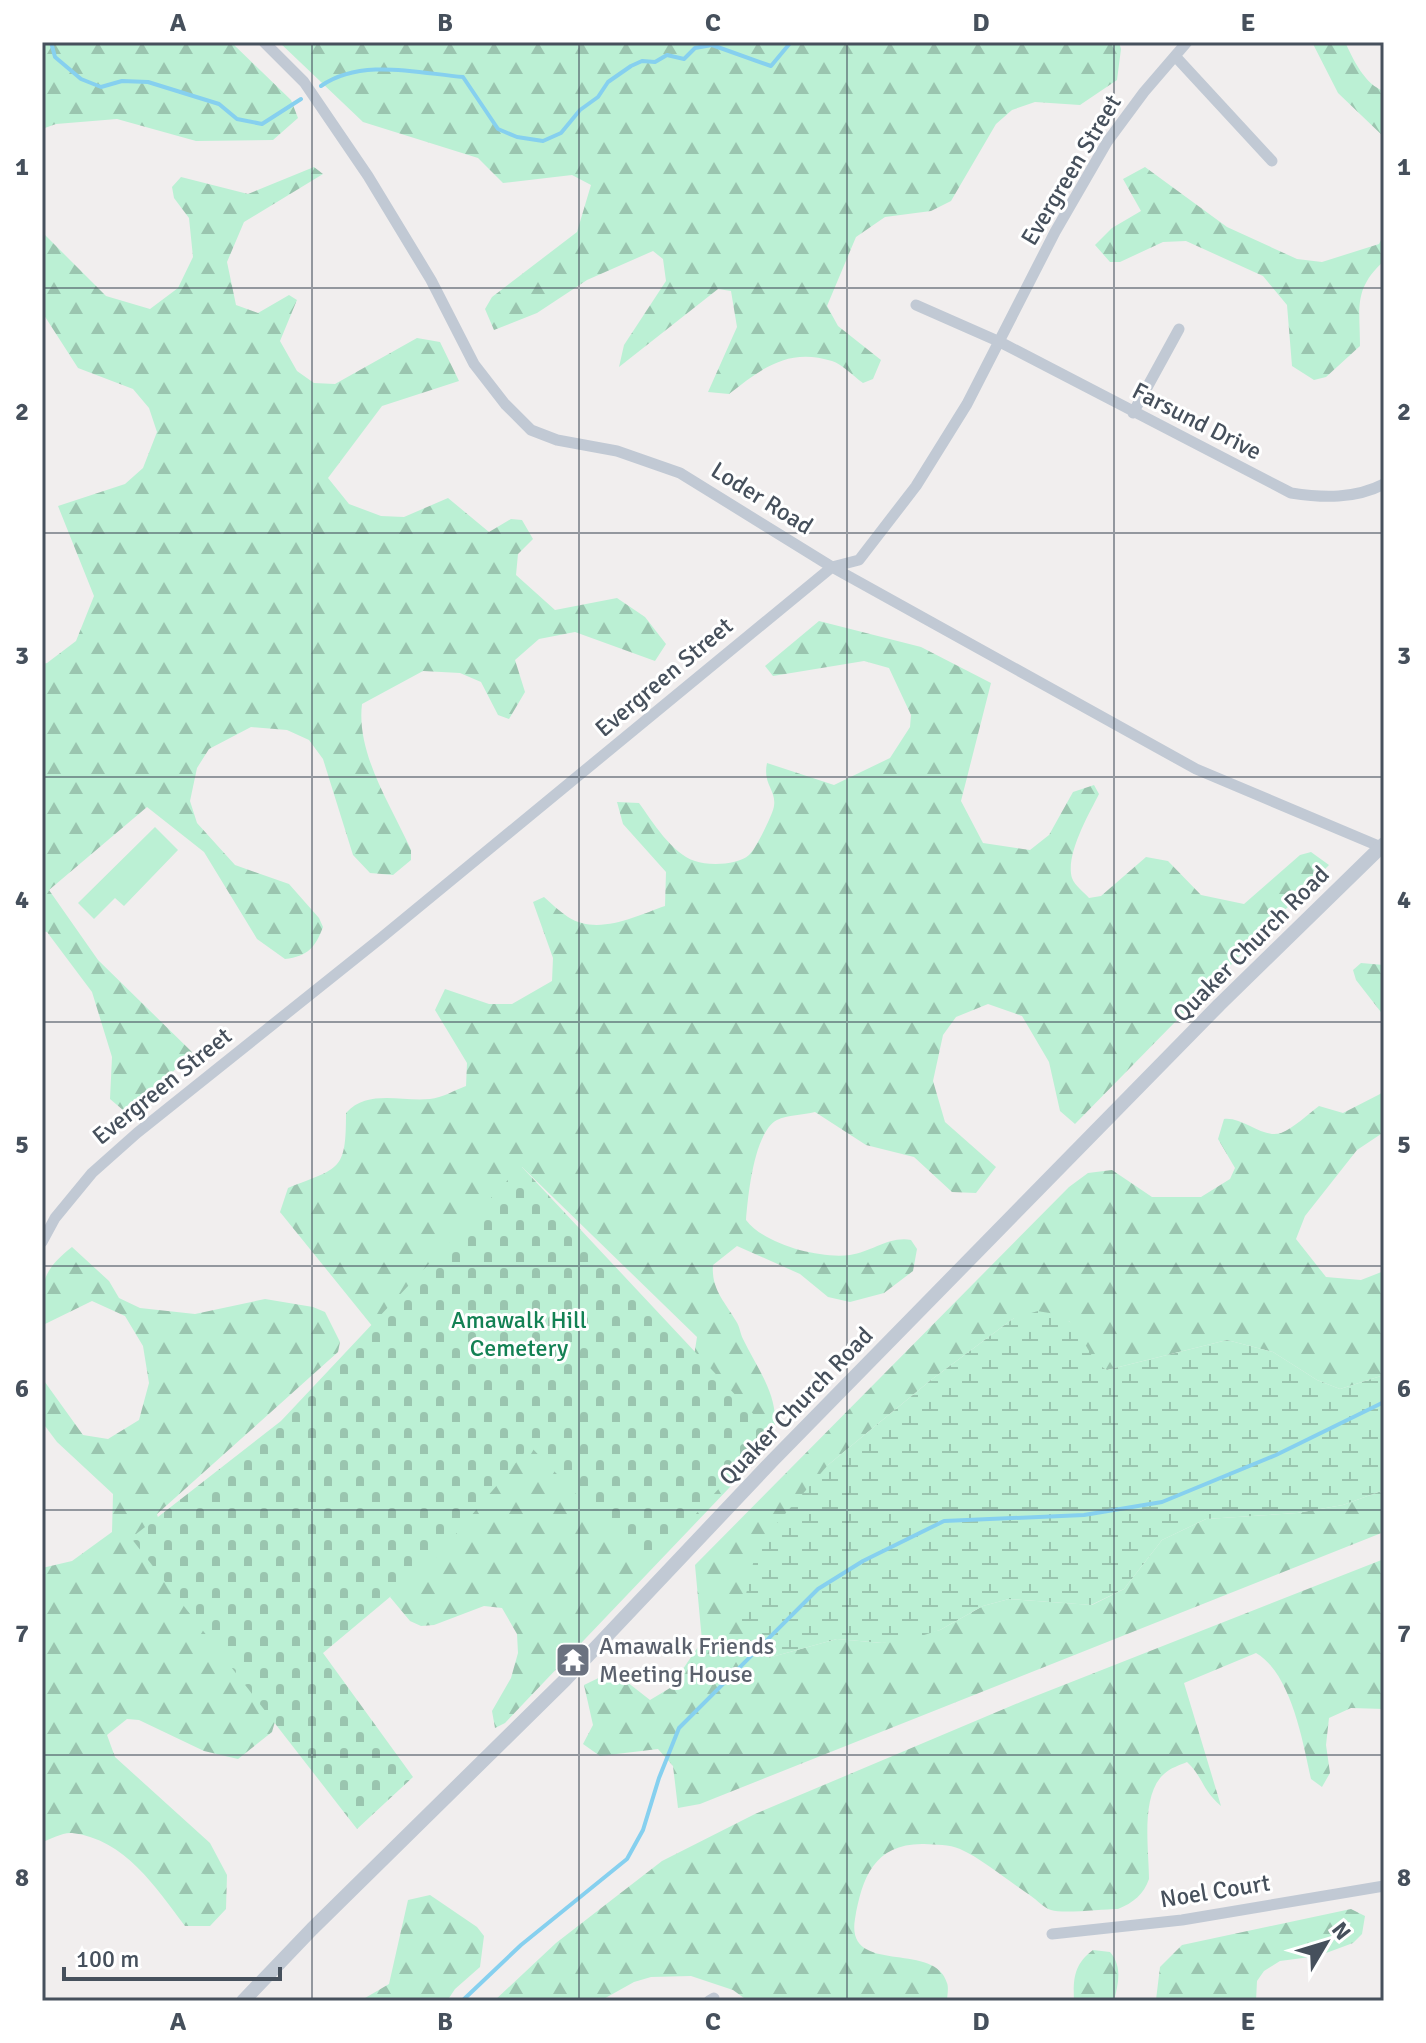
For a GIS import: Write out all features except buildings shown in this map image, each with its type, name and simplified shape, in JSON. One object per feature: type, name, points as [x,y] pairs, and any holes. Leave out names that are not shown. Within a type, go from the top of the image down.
[{"type":"street","name":"Loder Road","points":[[264,42],[304,82],[368,176],[431,280],[474,364],[517,418],[531,430],[557,440],[617,451],[680,473],[832,567],[1196,769],[1383,845]]},
{"type":"street","name":"Evergreen Street","points":[[42,1242],[55,1218],[92,1173],[137,1133],[416,910],[832,567],[859,560],[916,486],[967,404],[1055,232],[1107,142],[1187,42]]},
{"type":"street","points":[[1175,56],[1272,161]]},
{"type":"street","name":"Farsund Drive","points":[[916,305],[1000,342],[1291,493],[1321,498],[1351,495],[1384,484]]},
{"type":"street","points":[[1133,413],[1179,329]]},
{"type":"street","name":"Quaker Church Road","points":[[243,2001],[565,1680],[773,1460],[1219,1005],[1383,845]]},
{"type":"street","name":"Noel Court","points":[[1052,1934],[1182,1920],[1384,1886]]},
{"type":"green space","points":[[42,42],[231,42],[291,100],[298,118],[273,140],[196,141],[117,119],[56,124],[42,129]]},
{"type":"green space","points":[[279,42],[1119,42],[1121,49],[1117,80],[1080,105],[1035,102],[1012,110],[996,124],[951,201],[931,211],[885,217],[856,237],[827,306],[838,326],[881,360],[873,379],[863,383],[836,363],[816,357],[802,357],[764,369],[729,394],[708,392],[737,327],[731,291],[718,289],[619,367],[624,345],[666,281],[663,259],[653,251],[587,280],[537,313],[494,330],[485,309],[492,297],[577,232],[591,185],[572,175],[503,183],[478,158],[363,122]]},
{"type":"green space","points":[[1312,42],[1345,42],[1365,77],[1384,91],[1384,137],[1338,93]]},
{"type":"green space","points":[[314,167],[323,174],[244,222],[227,262],[236,305],[258,313],[289,295],[297,300],[280,341],[297,371],[314,383],[335,384],[417,338],[440,342],[459,381],[382,406],[328,478],[349,504],[381,516],[404,517],[448,498],[489,532],[511,519],[522,520],[533,539],[518,554],[516,575],[555,610],[617,598],[645,617],[666,644],[655,661],[575,632],[539,639],[515,660],[525,692],[509,719],[498,715],[481,682],[460,673],[423,671],[362,704],[364,742],[370,760],[411,850],[411,860],[393,875],[370,873],[353,855],[323,759],[309,740],[287,730],[251,727],[209,749],[197,768],[190,801],[197,823],[235,865],[289,884],[319,918],[323,927],[310,950],[285,959],[257,939],[204,852],[147,807],[49,890],[98,960],[192,1052],[130,1116],[110,1099],[112,1057],[92,992],[47,932],[42,931],[42,664],[76,641],[94,596],[58,506],[125,484],[143,468],[157,432],[149,408],[133,389],[78,368],[42,312],[42,232],[106,296],[150,309],[178,288],[193,257],[189,218],[174,198],[172,187],[181,177],[248,194]]},
{"type":"green space","points":[[1145,167],[1227,227],[1297,259],[1322,262],[1379,244],[1384,234],[1384,261],[1367,281],[1360,300],[1360,346],[1326,377],[1314,380],[1292,366],[1287,305],[1263,276],[1186,241],[1163,242],[1120,262],[1110,262],[1095,245],[1112,228],[1141,211],[1123,179]]},
{"type":"green space","points":[[819,621],[921,647],[991,683],[961,801],[983,843],[1030,850],[1049,835],[1073,792],[1094,785],[1099,794],[1079,835],[1071,869],[1073,881],[1089,898],[1101,896],[1146,857],[1168,861],[1201,895],[1244,904],[1300,855],[1311,852],[1329,865],[1075,1124],[1060,1111],[1049,1062],[1022,1016],[988,1004],[956,1017],[943,1035],[933,1081],[945,1122],[996,1167],[976,1193],[952,1192],[914,1157],[866,1145],[815,1112],[781,1118],[769,1127],[758,1151],[748,1196],[746,1220],[755,1229],[794,1248],[838,1256],[866,1251],[895,1240],[911,1240],[917,1249],[913,1271],[884,1293],[850,1302],[828,1297],[800,1274],[737,1246],[713,1265],[716,1288],[769,1389],[775,1415],[771,1444],[505,1723],[495,1728],[492,1711],[511,1678],[518,1653],[517,1634],[502,1608],[484,1606],[434,1625],[421,1626],[410,1621],[390,1597],[512,1446],[694,1356],[697,1337],[522,1167],[373,1327],[280,1212],[288,1188],[319,1176],[336,1165],[344,1147],[346,1113],[355,1106],[364,1101],[385,1098],[435,1098],[466,1086],[467,1063],[435,1010],[445,989],[489,1004],[512,1004],[552,981],[553,958],[533,902],[544,897],[568,917],[592,925],[629,919],[665,906],[666,872],[623,824],[617,802],[639,803],[663,836],[687,857],[708,864],[731,863],[752,852],[773,810],[774,798],[767,777],[767,763],[834,785],[890,758],[910,727],[911,715],[889,668],[864,661],[773,676],[765,666]]},
{"type":"green space","points":[[155,827],[178,850],[124,906],[115,898],[94,919],[78,903]]},
{"type":"green space","points":[[1361,963],[1384,965],[1384,1016],[1356,980],[1353,970]]},
{"type":"green space","points":[[1384,1092],[1384,1132],[1357,1150],[1305,1216],[1296,1239],[1326,1277],[1361,1280],[1384,1271],[1384,1375],[1340,1389],[1317,1380],[1273,1352],[1227,1340],[1107,1370],[1097,1365],[1069,1321],[1014,1318],[931,1380],[828,1465],[768,1658],[837,1639],[882,1643],[940,1630],[983,1606],[1009,1599],[1092,1605],[1124,1589],[1162,1540],[1206,1519],[1297,1513],[1343,1505],[1384,1490],[1384,1532],[700,1804],[678,1808],[673,1766],[658,1749],[600,1756],[583,1744],[593,1725],[584,1685],[613,1671],[650,1700],[670,1688],[702,1641],[695,1565],[1069,1187],[1088,1173],[1112,1170],[1152,1197],[1201,1197],[1230,1179],[1235,1168],[1218,1139],[1224,1119],[1239,1121],[1267,1133],[1281,1133],[1319,1106],[1343,1113]]},
{"type":"green space","name":"Amawalk Hill Cemetery","points":[[521,1166],[770,1432],[647,1568],[530,1446],[433,1561],[323,1653],[413,1777],[357,1829],[131,1538],[281,1421]]},
{"type":"green space","points":[[72,1247],[109,1281],[119,1298],[140,1308],[195,1314],[265,1299],[313,1307],[325,1312],[340,1342],[338,1352],[157,1514],[178,1590],[278,1711],[272,1732],[238,1759],[204,1751],[139,1720],[127,1719],[107,1735],[115,1757],[210,1843],[227,1875],[226,1909],[210,1926],[185,1926],[138,1868],[108,1845],[72,1833],[42,1842],[42,1568],[72,1561],[112,1532],[113,1494],[57,1442],[42,1422],[42,1378],[83,1435],[108,1439],[139,1420],[149,1383],[143,1346],[125,1316],[92,1301],[43,1325],[41,1300],[44,1281],[54,1264]]},
{"type":"green space","points":[[1038,1311],[1063,1317],[1070,1322],[1094,1359],[1107,1370],[1227,1340],[1273,1352],[1317,1380],[1340,1389],[1384,1375],[1384,1490],[1343,1505],[1297,1513],[1206,1519],[1162,1540],[1124,1589],[1091,1605],[1009,1599],[983,1606],[940,1630],[905,1641],[882,1643],[837,1639],[768,1658],[757,1654],[739,1625],[757,1546],[828,1465],[931,1380],[1014,1318]]},
{"type":"green space","points":[[1384,1559],[1384,1709],[1351,1708],[1329,1718],[1326,1745],[1330,1773],[1322,1787],[1311,1779],[1287,1692],[1268,1663],[1256,1653],[1184,1683],[1221,1806],[1187,1762],[1164,1774],[1156,1783],[1149,1809],[1149,1879],[1141,1894],[1128,1904],[1118,1909],[1051,1910],[977,1858],[951,1846],[907,1845],[882,1856],[862,1889],[855,1919],[856,1937],[863,1947],[877,1953],[926,1963],[939,1970],[948,1985],[947,2001],[748,2001],[733,1990],[691,1976],[651,1977],[634,1982],[600,2001],[494,2001],[556,1943],[662,1861],[755,1814],[1023,1701]]},
{"type":"green space","points":[[430,1895],[477,1927],[484,1936],[480,1967],[455,1989],[447,2001],[360,2001],[389,1984],[408,1900]]},
{"type":"green space","points":[[1351,1909],[1365,1916],[1362,1934],[1353,1943],[1318,1956],[1280,1961],[1264,1971],[1257,1981],[1256,2001],[1156,2000],[1160,1967],[1182,1945]]},
{"type":"green space","points":[[1093,1950],[1110,1952],[1117,1964],[1114,2001],[1074,2001],[1076,1972]]},
{"type":"waterway","points":[[51,42],[55,57],[81,79],[101,87],[122,81],[148,82],[219,104],[237,119],[262,124],[301,99]]},
{"type":"waterway","points":[[321,86],[337,77],[371,70],[463,77],[498,129],[517,137],[543,141],[561,133],[580,110],[598,97],[608,82],[642,61],[655,62],[667,55],[684,59],[695,48],[712,45],[771,66],[791,42]]},
{"type":"waterway","points":[[462,2001],[521,1945],[627,1859],[643,1830],[679,1728],[818,1589],[863,1561],[944,1521],[1084,1515],[1162,1502],[1276,1455],[1384,1402]]},
{"type":"place","name":"Amawalk Friends Meeting House","points":[[573,1660]]}]
